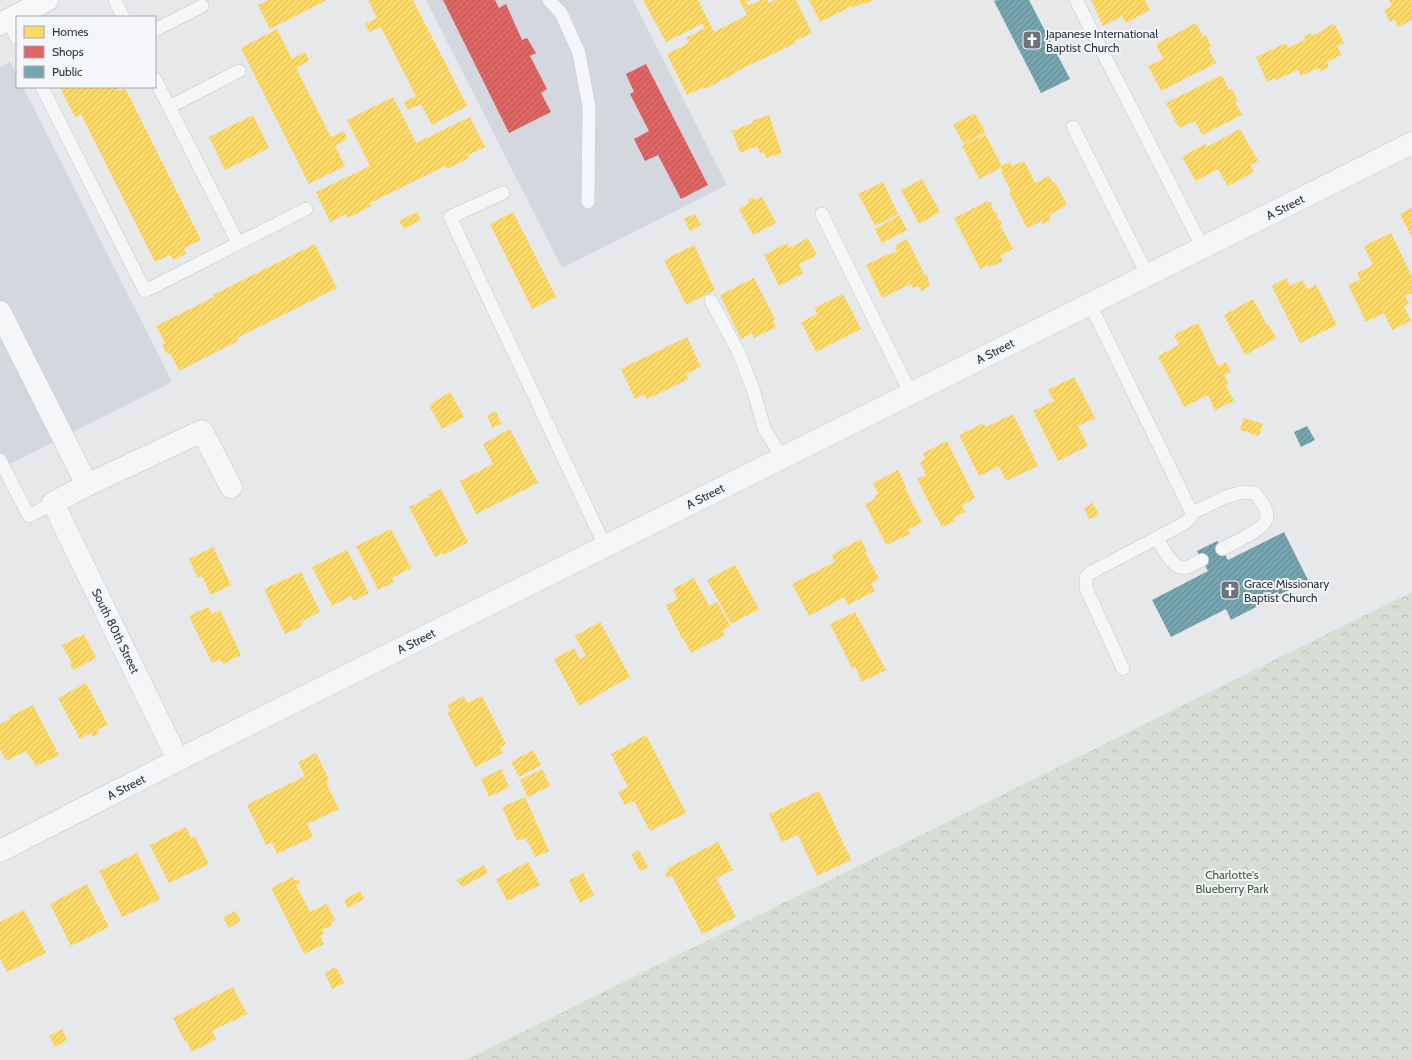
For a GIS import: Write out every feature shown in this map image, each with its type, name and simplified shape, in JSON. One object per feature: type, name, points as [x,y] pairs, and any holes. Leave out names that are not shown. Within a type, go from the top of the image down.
[{"type":"main road","points":[[24,16],[47,0]]},
{"type":"street","name":"A Street","points":[[0,851],[178,760],[1412,143]]},
{"type":"street","points":[[0,312],[87,485]]},
{"type":"street","points":[[52,503],[202,431],[231,487]]},
{"type":"street","name":"South 80th Street","points":[[52,503],[178,760]]},
{"type":"lane","points":[[115,0],[123,16]]},
{"type":"lane","points":[[549,0],[561,13],[579,53],[589,107],[588,202]]},
{"type":"lane","points":[[1077,2],[1203,248]]},
{"type":"lane","points":[[156,29],[202,6]]},
{"type":"lane","points":[[169,107],[239,71]]},
{"type":"lane","points":[[156,81],[238,243]]},
{"type":"lane","points":[[43,88],[145,291],[306,209]]},
{"type":"lane","points":[[1073,127],[1148,276]]},
{"type":"lane","points":[[502,193],[450,217],[605,546]]},
{"type":"lane","points":[[822,214],[911,394]]},
{"type":"lane","points":[[710,301],[738,351],[753,389],[764,428],[782,458]]},
{"type":"lane","points":[[1090,304],[1192,513]]},
{"type":"lane","points":[[0,460],[28,516],[52,503]]},
{"type":"lane","points":[[1123,669],[1086,588],[1086,577],[1090,573],[1184,523],[1190,518],[1192,513],[1223,498],[1242,492],[1254,493],[1263,503],[1267,516],[1266,522],[1259,529],[1222,549]]},
{"type":"lane","points":[[1157,538],[1171,560],[1180,567],[1186,567],[1202,560]]},
{"type":"shaded area","points":[[426,0],[633,0],[727,185],[562,268]]},
{"type":"shaded area","points":[[10,62],[16,73],[16,88],[24,88],[172,382],[0,469],[0,67]]},
{"type":"green space","name":"Charlotte's Blueberry Park","points":[[1412,592],[1412,1060],[466,1060]]},
{"type":"building: Homes","points":[[268,0],[327,0],[270,29],[258,5]]},
{"type":"building: Homes","points":[[368,0],[413,0],[467,106],[432,125],[421,104],[408,110],[404,102],[416,96],[381,27],[369,32],[365,24],[377,18]]},
{"type":"building: Homes","points":[[643,0],[698,0],[714,32],[747,15],[739,0],[751,0],[746,2],[748,6],[761,0],[767,0],[769,3],[775,0],[796,0],[812,33],[795,41],[796,43],[735,72],[736,73],[705,89],[704,87],[687,95],[667,54],[689,43],[686,38],[705,28],[702,24],[666,42]]},
{"type":"building: Homes","points":[[809,0],[873,0],[863,5],[862,3],[853,8],[852,6],[820,22]]},
{"type":"building: Homes","points":[[1091,0],[1145,0],[1150,10],[1126,23],[1122,16],[1103,26]]},
{"type":"building: Homes","points":[[1389,0],[1412,0],[1412,20],[1398,27],[1395,19],[1390,22],[1384,10],[1392,6]]},
{"type":"building: Homes","points":[[1196,23],[1203,37],[1206,35],[1211,46],[1208,48],[1216,63],[1161,91],[1148,66],[1163,59],[1156,44]]},
{"type":"building: Homes","points":[[1333,24],[1335,25],[1344,43],[1337,46],[1341,55],[1327,62],[1329,67],[1321,71],[1319,68],[1301,76],[1298,70],[1276,80],[1275,78],[1267,82],[1256,57],[1286,43],[1288,48],[1305,40],[1304,36],[1312,33],[1313,36]]},
{"type":"building: Homes","points":[[277,29],[292,59],[305,52],[309,61],[296,68],[331,137],[344,131],[347,139],[335,146],[345,166],[309,184],[241,48]]},
{"type":"building: Homes","points":[[1222,75],[1229,90],[1232,89],[1238,101],[1235,102],[1242,115],[1202,135],[1195,121],[1179,128],[1166,103]]},
{"type":"building: Homes","points":[[60,88],[118,88],[119,91],[125,88],[201,240],[184,248],[186,254],[173,260],[170,255],[155,262],[81,114],[75,117]]},
{"type":"building: Homes","points":[[393,97],[416,143],[470,117],[485,147],[468,155],[469,158],[447,169],[445,166],[370,203],[371,206],[348,218],[346,214],[330,222],[316,192],[370,166],[347,120]]},
{"type":"building: Homes","points":[[975,113],[985,132],[964,144],[953,125]]},
{"type":"building: Homes","points":[[253,115],[269,148],[225,170],[209,137]]},
{"type":"building: Homes","points":[[769,115],[782,153],[766,158],[764,152],[760,154],[757,146],[740,153],[732,131],[753,123],[752,121]]},
{"type":"building: Homes","points":[[1240,129],[1258,161],[1250,165],[1254,172],[1228,186],[1218,169],[1196,181],[1182,157],[1205,144],[1207,147]]},
{"type":"building: Homes","points":[[985,134],[1002,166],[1010,162],[1012,166],[1024,161],[1035,183],[1049,176],[1053,183],[1055,182],[1067,205],[1051,214],[1049,216],[1051,220],[1043,224],[1042,221],[1027,228],[1009,192],[1011,191],[1001,171],[1003,170],[1001,168],[979,179],[962,146]]},
{"type":"building: Homes","points":[[922,179],[940,212],[919,224],[901,190]]},
{"type":"building: Homes","points":[[883,182],[898,214],[875,226],[858,194]]},
{"type":"building: Homes","points":[[754,197],[755,200],[762,197],[776,223],[753,235],[739,209],[749,203],[748,200]]},
{"type":"building: Homes","points":[[988,201],[993,205],[991,206],[995,213],[997,212],[998,214],[996,216],[998,220],[1000,219],[1002,224],[1000,225],[1013,249],[1000,256],[1003,261],[990,267],[988,265],[980,269],[954,218]]},
{"type":"building: Homes","points":[[1412,208],[1412,237],[1400,214]]},
{"type":"building: Homes","points":[[417,212],[421,220],[404,229],[399,221]]},
{"type":"building: Homes","points":[[513,212],[556,297],[532,309],[490,224]]},
{"type":"building: Homes","points":[[695,214],[701,225],[690,231],[684,219]]},
{"type":"building: Homes","points":[[899,215],[907,230],[882,243],[875,229]]},
{"type":"building: Homes","points":[[1391,233],[1412,277],[1412,293],[1405,296],[1409,303],[1404,306],[1411,321],[1392,330],[1384,313],[1366,322],[1348,285],[1360,280],[1357,273],[1373,265],[1364,246]]},
{"type":"building: Homes","points":[[808,238],[817,255],[799,264],[803,273],[779,286],[764,255],[787,243],[789,248]]},
{"type":"building: Homes","points":[[907,239],[925,276],[927,275],[930,286],[921,291],[918,286],[913,288],[911,284],[882,298],[866,265],[897,251],[895,245]]},
{"type":"building: Homes","points":[[315,244],[337,288],[237,338],[238,341],[179,371],[170,353],[167,354],[162,345],[165,343],[156,326],[214,297],[213,295]]},
{"type":"building: Homes","points":[[694,245],[715,290],[686,305],[664,260]]},
{"type":"building: Homes","points":[[754,278],[775,319],[773,321],[776,327],[754,338],[752,333],[741,339],[720,295]]},
{"type":"building: Homes","points":[[1286,278],[1290,286],[1302,280],[1307,289],[1316,285],[1337,325],[1300,343],[1272,286]]},
{"type":"building: Homes","points":[[843,294],[861,329],[816,352],[801,322],[817,314],[814,308]]},
{"type":"building: Homes","points":[[1253,299],[1276,338],[1245,355],[1224,315]]},
{"type":"building: Homes","points":[[1198,323],[1218,366],[1226,362],[1231,372],[1224,375],[1229,384],[1226,386],[1234,401],[1215,410],[1208,395],[1184,407],[1158,356],[1179,345],[1174,335]]},
{"type":"building: Homes","points":[[687,337],[701,367],[686,374],[689,379],[647,399],[645,394],[635,399],[621,369]]},
{"type":"building: Homes","points":[[1074,377],[1095,418],[1078,426],[1088,446],[1058,461],[1033,411],[1054,401],[1048,390]]},
{"type":"building: Homes","points":[[450,392],[464,417],[442,429],[429,405]]},
{"type":"building: Homes","points":[[496,411],[501,424],[492,428],[487,415]]},
{"type":"building: Homes","points":[[1013,414],[1038,466],[1006,481],[999,466],[979,476],[959,435],[984,423],[986,427]]},
{"type":"building: Homes","points":[[1244,418],[1263,424],[1259,436],[1240,430]]},
{"type":"building: Homes","points":[[510,429],[538,483],[476,514],[460,481],[493,464],[483,444]]},
{"type":"building: Homes","points":[[947,441],[975,498],[962,505],[965,512],[953,518],[955,521],[942,527],[917,479],[926,475],[920,462],[925,459],[923,453]]},
{"type":"building: Homes","points":[[898,470],[922,522],[908,530],[910,534],[886,545],[865,504],[875,499],[874,496],[878,494],[873,483]]},
{"type":"building: Homes","points":[[441,489],[468,542],[444,555],[443,553],[435,557],[409,507]]},
{"type":"building: Homes","points":[[1093,503],[1099,515],[1089,519],[1084,508]]},
{"type":"building: Homes","points":[[391,529],[411,568],[392,578],[394,582],[378,590],[356,546]]},
{"type":"building: Homes","points":[[861,539],[867,551],[865,552],[879,579],[871,584],[875,591],[848,605],[844,597],[809,616],[792,584],[835,562],[831,555]]},
{"type":"building: Homes","points":[[213,547],[231,585],[211,595],[202,576],[198,578],[189,559]]},
{"type":"building: Homes","points":[[347,550],[369,593],[354,601],[351,596],[332,606],[312,567]]},
{"type":"building: Homes","points":[[735,565],[759,609],[731,624],[707,580]]},
{"type":"building: Homes","points":[[301,572],[320,612],[300,622],[302,626],[285,634],[264,589]]},
{"type":"building: Homes","points":[[694,578],[709,606],[717,602],[730,626],[722,631],[725,635],[691,653],[684,639],[682,639],[666,605],[678,599],[673,589]]},
{"type":"building: Homes","points":[[208,607],[212,614],[220,610],[241,655],[223,664],[220,659],[212,663],[189,616]]},
{"type":"building: Homes","points":[[855,612],[886,670],[862,682],[855,667],[852,668],[830,624]]},
{"type":"building: Homes","points":[[600,622],[630,677],[579,706],[554,659],[574,648],[580,659],[586,656],[575,636]]},
{"type":"building: Homes","points":[[84,634],[96,658],[73,670],[70,664],[72,663],[62,645]]},
{"type":"building: Homes","points":[[86,683],[108,725],[97,730],[99,734],[93,737],[91,733],[80,739],[58,698]]},
{"type":"building: Homes","points":[[464,696],[467,703],[482,696],[506,744],[500,747],[503,753],[475,767],[447,712],[451,711],[447,705]]},
{"type":"building: Homes","points":[[33,705],[59,755],[36,766],[26,751],[6,761],[0,749],[0,724],[10,719],[9,717]]},
{"type":"building: Homes","points":[[646,735],[686,813],[650,831],[634,801],[625,805],[618,792],[628,787],[611,754]]},
{"type":"building: Homes","points":[[533,750],[541,765],[519,777],[511,762]]},
{"type":"building: Homes","points":[[316,753],[329,780],[326,782],[339,809],[307,824],[313,837],[277,854],[272,842],[266,845],[247,805],[305,776],[298,762]]},
{"type":"building: Homes","points":[[501,769],[509,787],[489,797],[481,779]]},
{"type":"building: Homes","points":[[542,769],[550,786],[528,797],[520,780]]},
{"type":"building: Homes","points":[[819,791],[851,860],[817,876],[798,835],[782,842],[769,814]]},
{"type":"building: Homes","points":[[525,797],[549,851],[535,857],[526,838],[517,841],[502,807]]},
{"type":"building: Homes","points":[[186,827],[191,838],[195,837],[209,864],[169,883],[150,845]]},
{"type":"building: Homes","points":[[718,842],[733,870],[716,878],[736,917],[702,934],[672,876],[667,878],[665,873],[669,871],[668,868]]},
{"type":"building: Homes","points":[[639,850],[648,867],[640,871],[631,854]]},
{"type":"building: Homes","points":[[137,853],[160,899],[122,917],[99,871]]},
{"type":"building: Homes","points":[[528,862],[540,885],[507,901],[496,879]]},
{"type":"building: Homes","points":[[484,865],[488,873],[462,887],[457,880]]},
{"type":"building: Homes","points":[[583,873],[594,895],[580,903],[569,880]]},
{"type":"building: Homes","points":[[293,877],[295,881],[298,879],[300,883],[296,885],[310,912],[327,904],[335,920],[331,922],[332,925],[322,930],[324,934],[320,936],[324,944],[304,954],[271,888]]},
{"type":"building: Homes","points":[[87,884],[109,927],[71,946],[50,904]]},
{"type":"building: Homes","points":[[360,891],[364,899],[348,908],[344,900]]},
{"type":"building: Homes","points":[[24,910],[46,953],[7,972],[0,958],[0,922]]},
{"type":"building: Homes","points":[[235,911],[241,921],[229,928],[223,917]]},
{"type":"building: Homes","points":[[336,967],[344,983],[332,989],[325,973]]},
{"type":"building: Homes","points":[[233,987],[247,1014],[212,1031],[216,1039],[192,1052],[187,1041],[185,1042],[173,1018]]},
{"type":"building: Homes","points":[[62,1029],[67,1040],[55,1047],[49,1036]]},
{"type":"building: Shops","points":[[443,0],[495,0],[499,8],[506,4],[522,40],[527,38],[536,53],[530,56],[547,89],[541,93],[551,112],[509,133]]},
{"type":"building: Shops","points":[[646,64],[708,185],[681,199],[658,155],[645,161],[634,139],[649,131],[630,94],[634,92],[626,74]]},
{"type":"building: Public","name":"Japanese International Baptist Church","points":[[1029,0],[1070,79],[1041,93],[994,1]]},
{"type":"building: Public","points":[[1307,426],[1315,440],[1301,447],[1294,432]]},
{"type":"building: Public","name":"Grace Missionary Baptist Church","points":[[1284,532],[1308,580],[1231,620],[1226,609],[1171,637],[1152,600],[1208,571],[1197,551],[1217,541],[1228,560]]},
{"type":"place","name":"Japanese International Baptist Church","points":[[1032,40]]},
{"type":"place","name":"Grace Missionary Baptist Church","points":[[1230,590]]}]
